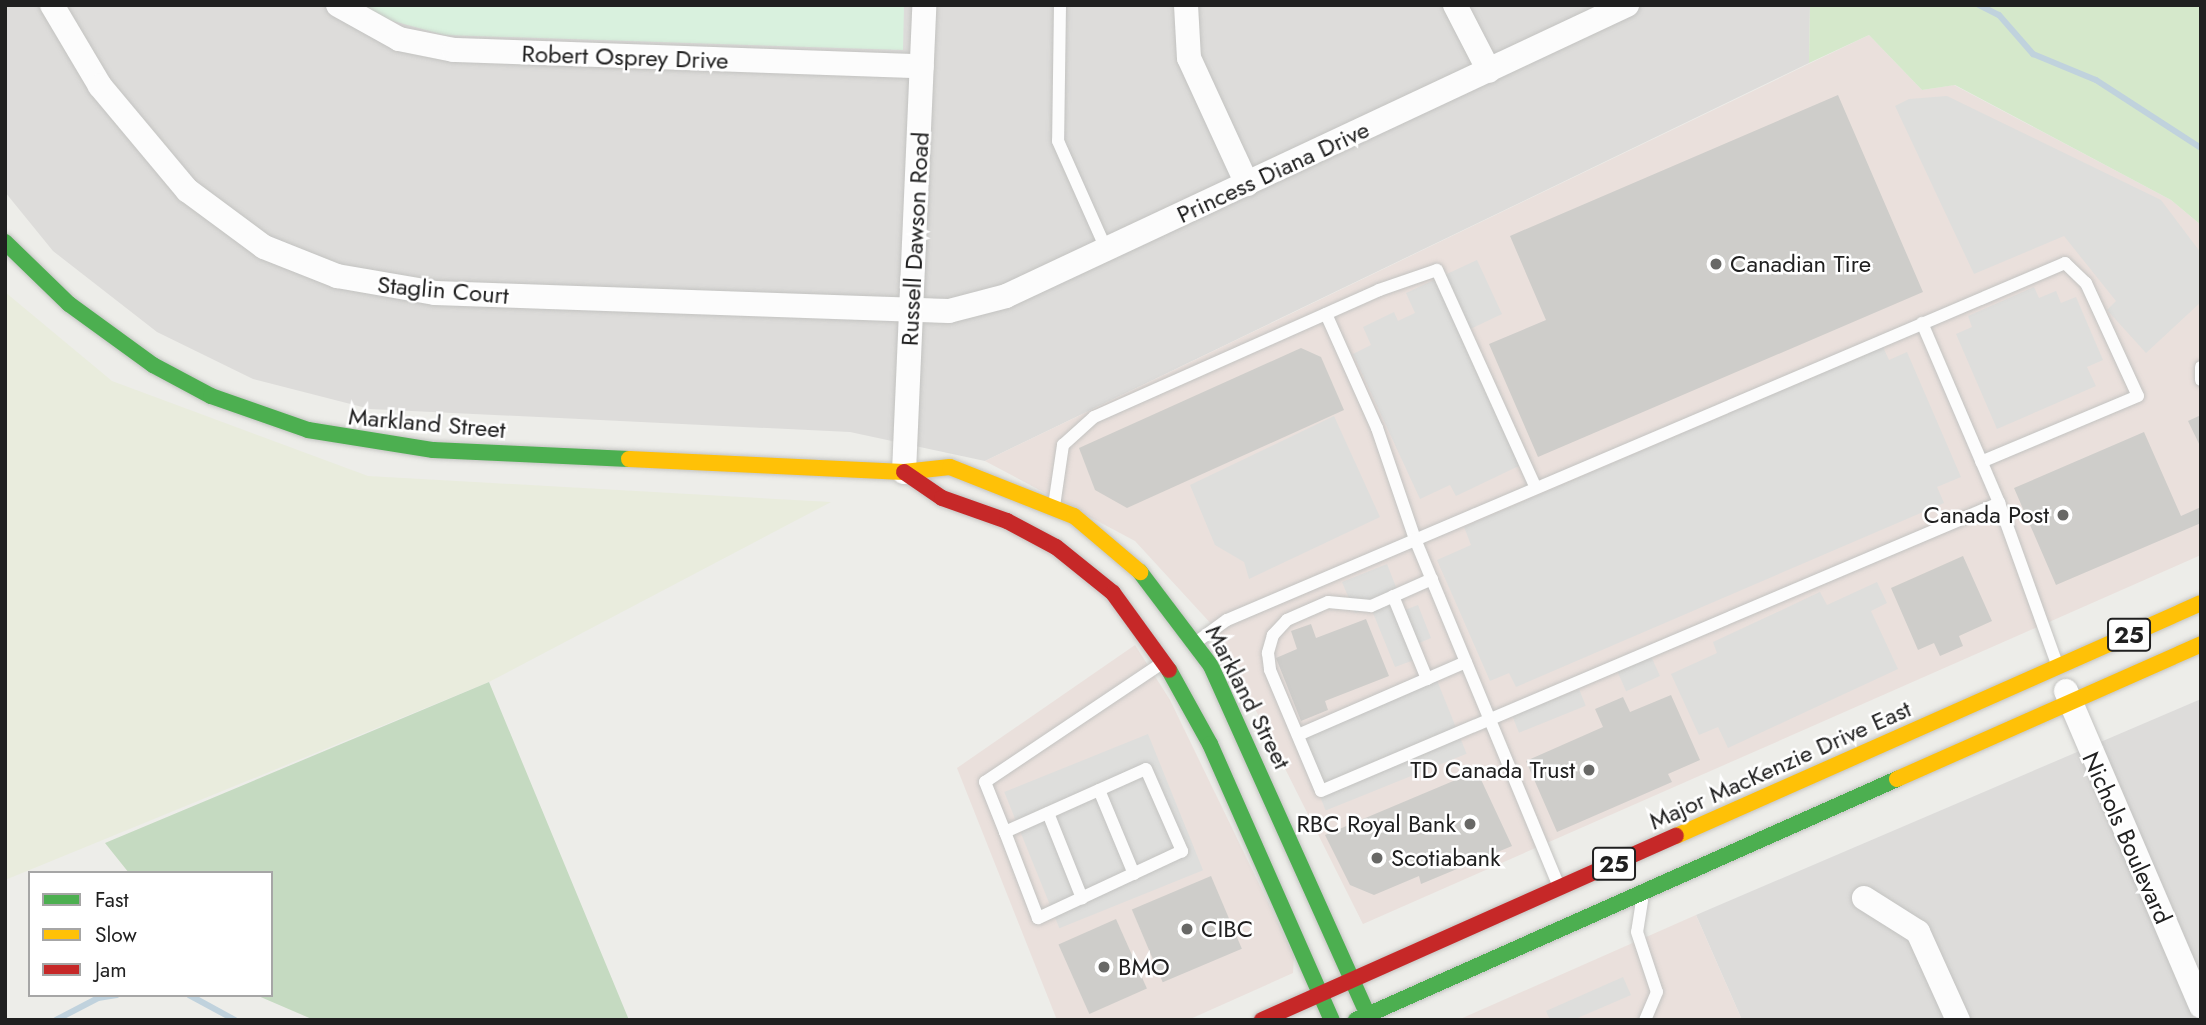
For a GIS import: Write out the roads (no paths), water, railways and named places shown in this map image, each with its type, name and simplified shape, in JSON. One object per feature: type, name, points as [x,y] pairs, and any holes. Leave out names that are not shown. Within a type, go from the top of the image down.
[{"type":"street","name":"Staglin Court","points":[[52,5],[100,86],[187,190],[264,247],[337,276],[435,293],[912,310]]},
{"type":"street","name":"Robert Osprey Drive","points":[[338,5],[399,39],[454,50],[922,65]]},
{"type":"street","name":"Russell Dawson Road","points":[[904,472],[924,5]]},
{"type":"street","points":[[1186,5],[1189,58],[1247,184]]},
{"type":"street","points":[[1455,5],[1489,71]]},
{"type":"street","name":"Princess Diana Drive","points":[[912,310],[980,307],[1627,5]]},
{"type":"street","name":"Markland Street","points":[[5,242],[69,304],[153,365],[232,404],[308,430],[433,450],[904,472],[950,467],[1054,506],[1124,554],[1196,642],[1246,738],[1353,979],[1365,1018]]},
{"type":"street","points":[[904,472],[943,498],[1007,520],[1063,552],[1113,593],[1166,660],[1210,744],[1332,1020]]},
{"type":"street","name":"Major MacKenzie Drive East","points":[[1365,1018],[1643,872],[2058,667],[2201,603]]},
{"type":"street","name":"Major MacKenzie Drive East","points":[[1262,1020],[1560,887],[1643,872],[2071,703],[2201,644]]},
{"type":"street","name":"Nichols Boulevard","points":[[2058,667],[2201,1006]]},
{"type":"street","points":[[1864,898],[1918,932],[1958,1020]]},
{"type":"lane","points":[[1060,5],[1058,141],[1106,249]]},
{"type":"lane","points":[[1005,832],[1146,769],[1182,851],[1038,918],[985,782],[1227,620],[2065,263],[2086,283],[2138,396],[1981,462]]},
{"type":"lane","points":[[1054,506],[1058,457],[1074,430],[1326,314],[1437,270],[1536,488]]},
{"type":"lane","points":[[1326,314],[1399,482],[1415,540],[1560,887]]},
{"type":"lane","points":[[1922,323],[1999,503],[2058,667]]},
{"type":"lane","points":[[2201,367],[2201,380]]},
{"type":"lane","points":[[1432,579],[1371,606],[1328,602],[1287,621],[1273,635],[1268,653],[1270,670],[1321,791],[1999,503]]},
{"type":"lane","points":[[1392,596],[1427,679]]},
{"type":"lane","points":[[1298,735],[1466,662]]},
{"type":"lane","points":[[1100,790],[1134,874]]},
{"type":"lane","points":[[1048,813],[1082,898]]},
{"type":"lane","points":[[1643,872],[1637,932],[1657,992],[1645,1020]]},
{"type":"waterway","points":[[1979,5],[1999,15],[2033,54],[2096,80],[2201,148]]},
{"type":"waterway","points":[[56,1020],[104,997]]},
{"type":"waterway","points":[[193,997],[235,1020]]},
{"type":"place","name":"Canadian Tire","points":[[1716,264]]},
{"type":"place","name":"Canada Post","points":[[2063,515]]},
{"type":"place","name":"TD Canada Trust","points":[[1589,770]]},
{"type":"place","name":"RBC Royal Bank","points":[[1470,824]]},
{"type":"place","name":"Scotiabank","points":[[1377,858]]},
{"type":"place","name":"CIBC","points":[[1187,929]]},
{"type":"place","name":"BMO","points":[[1104,967]]}]
